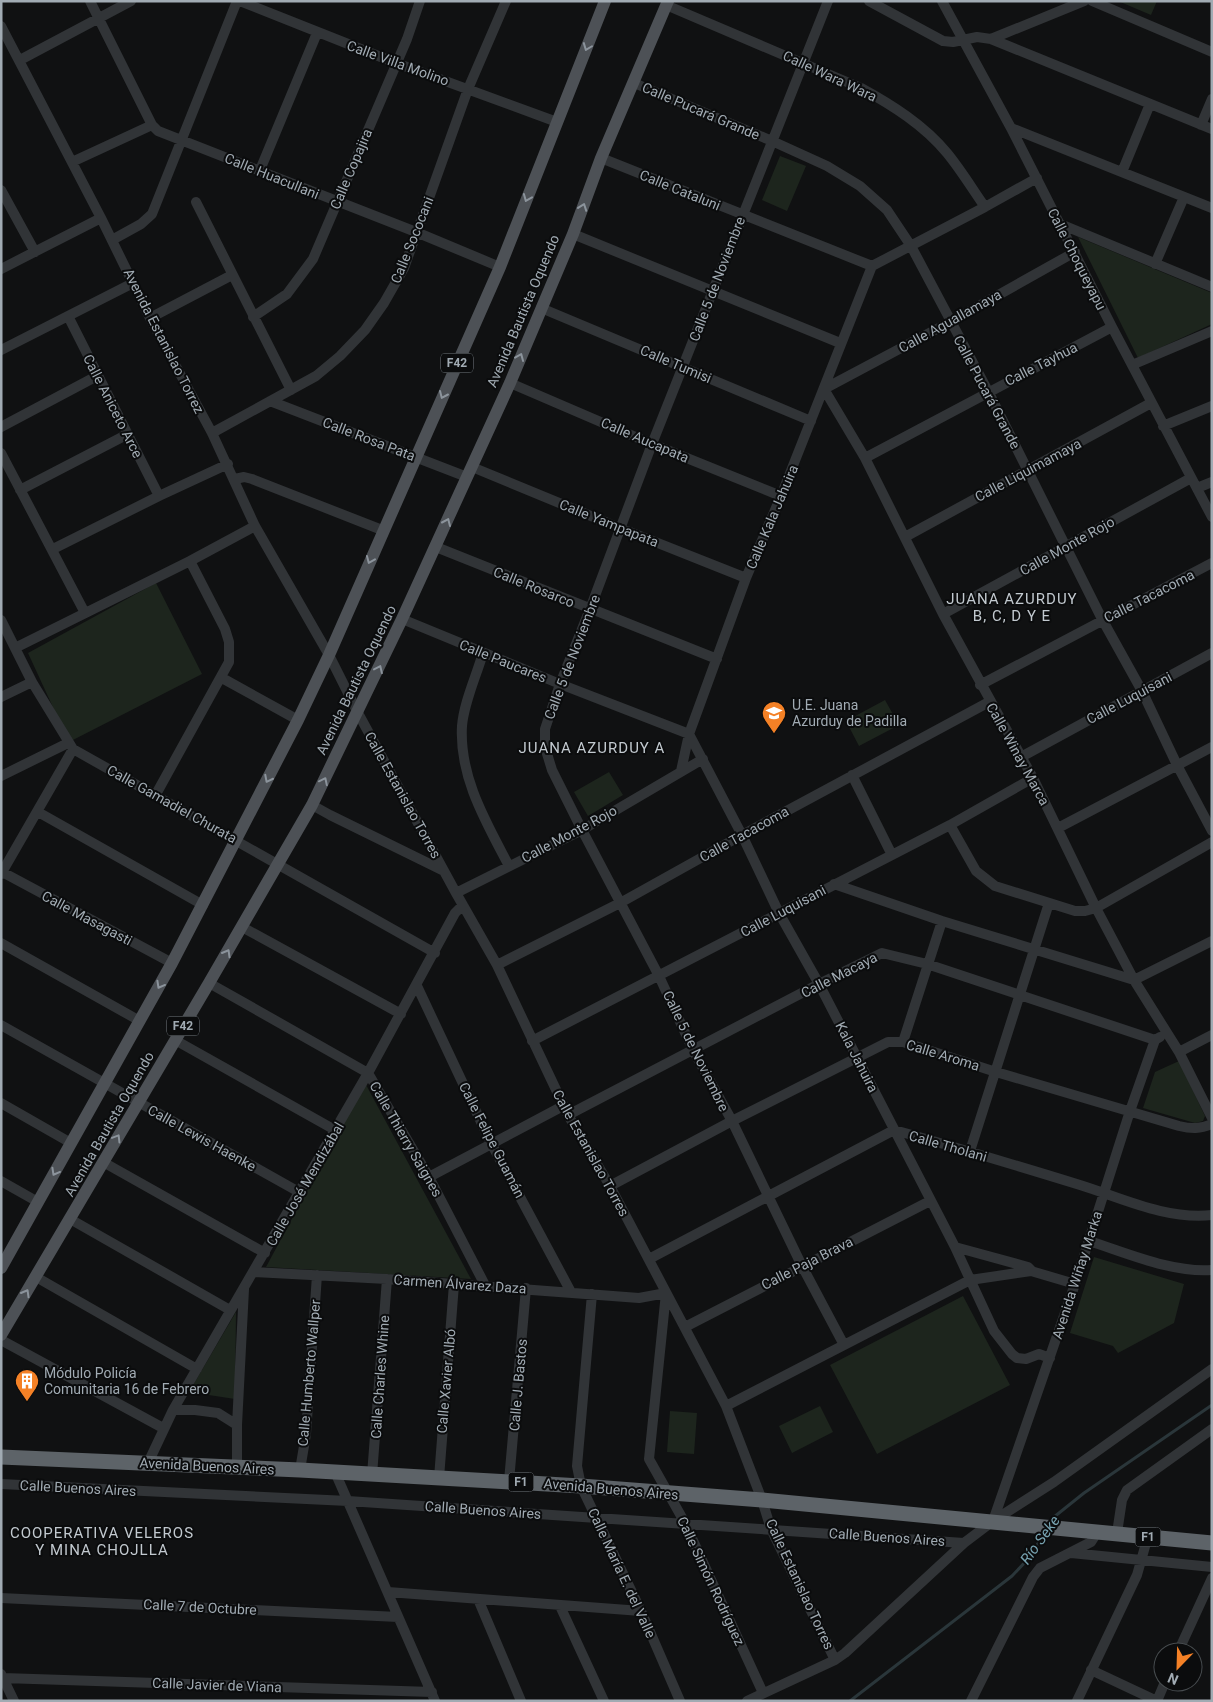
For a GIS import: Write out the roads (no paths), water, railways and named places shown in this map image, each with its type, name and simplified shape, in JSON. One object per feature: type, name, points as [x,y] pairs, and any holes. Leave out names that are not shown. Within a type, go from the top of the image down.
[{"type":"highway","name":"Avenida Buenos Aires","points":[[1,1457],[509,1481],[762,1500],[1092,1531]]},
{"type":"highway","name":"F1","points":[[1092,1531],[1212,1543]]},
{"type":"main road","name":"Avenida Bautista Oquendo","points":[[2,1262],[38,1202],[172,963],[298,720],[329,655],[382,530],[500,267],[605,1]]},
{"type":"main road","name":"Avenida Bautista Oquendo","points":[[1,1336],[312,805],[358,713],[510,383],[573,234],[601,158],[667,3]]},
{"type":"street","points":[[72,162],[152,125],[90,1]]},
{"type":"street","points":[[20,60],[131,1]]},
{"type":"street","points":[[112,240],[141,224],[152,214],[239,1]]},
{"type":"street","name":"Calle Villa Molino","points":[[239,1],[316,33],[557,122]]},
{"type":"street","name":"Calle Copajira","points":[[253,317],[287,294],[313,259],[396,63],[420,1]]},
{"type":"street","name":"Calle Sococani","points":[[212,433],[316,376],[340,356],[365,330],[384,303],[404,268],[468,89],[506,1]]},
{"type":"street","name":"Calle 5 de Noviembre","points":[[828,1],[652,444],[560,684],[545,729],[546,747],[552,770],[659,976],[693,1050],[732,1121],[802,1266],[844,1345]]},
{"type":"street","points":[[869,1],[943,41],[954,42],[977,37],[991,39],[1212,129]]},
{"type":"street","name":"Calle Choqueyapu","points":[[942,1],[1037,178],[1058,223],[1075,252],[1163,426],[1212,517]]},
{"type":"street","points":[[991,39],[1084,1]]},
{"type":"street","points":[[1099,2],[1161,32],[1212,52]]},
{"type":"street","name":"Calle Wara Wara","points":[[667,3],[861,88],[890,104],[924,130],[947,153],[985,208]]},
{"type":"street","name":"Avenida Estanislao Torrez","points":[[1,26],[5,40],[20,60],[150,318],[228,464],[255,526],[329,655]]},
{"type":"street","points":[[260,170],[316,33]]},
{"type":"street","name":"Calle Pucará Grande","points":[[634,83],[827,166],[860,186],[887,210],[911,246],[988,391],[1067,546],[1102,620],[1142,691],[1177,765],[1212,831]]},
{"type":"street","points":[[1201,125],[1212,99]]},
{"type":"street","points":[[1122,172],[1150,104]]},
{"type":"street","name":"Calle Huacullani","points":[[152,125],[163,134],[260,170],[500,267]]},
{"type":"street","points":[[1010,128],[1212,208]]},
{"type":"street","name":"Calle Cataluni","points":[[601,158],[872,266]]},
{"type":"street","points":[[872,266],[985,208],[1037,178]]},
{"type":"street","points":[[2,193],[35,252]]},
{"type":"street","points":[[1155,264],[1184,197]]},
{"type":"street","points":[[196,202],[291,390]]},
{"type":"street","points":[[1,269],[101,218]]},
{"type":"street","points":[[1058,223],[1212,287]]},
{"type":"street","points":[[573,234],[840,343]]},
{"type":"street","name":"Calle Aguallamaya","points":[[824,388],[950,322],[1075,252]]},
{"type":"street","name":"Calle Kala Jahuira","points":[[681,771],[689,734],[746,578],[782,496],[840,343],[872,266]]},
{"type":"street","points":[[150,318],[232,275]]},
{"type":"street","points":[[1,350],[133,283]]},
{"type":"street","name":"Calle Tumisi","points":[[541,308],[811,421]]},
{"type":"street","name":"Calle Aniceto Arce","points":[[68,316],[159,496]]},
{"type":"street","name":"Calle Tayhua","points":[[865,458],[988,391],[1112,327]]},
{"type":"street","points":[[1132,365],[1212,331]]},
{"type":"street","points":[[1,427],[97,376]]},
{"type":"street","name":"Calle Aucapata","points":[[510,383],[652,444],[782,496]]},
{"type":"street","name":"Calle Winay Marca","points":[[824,388],[865,458],[989,702],[1033,778],[1096,908],[1134,980],[1178,1052],[1212,1118]]},
{"type":"street","name":"Calle Rosa Pata","points":[[270,401],[415,458],[470,472]]},
{"type":"street","name":"Calle Liquimamaya","points":[[905,537],[1152,403]]},
{"type":"street","points":[[1163,426],[1212,406]]},
{"type":"street","points":[[20,490],[128,434]]},
{"type":"street","points":[[1,453],[85,613]]},
{"type":"street","points":[[53,549],[228,464]]},
{"type":"street","name":"Calle Yampapata","points":[[470,472],[620,528],[746,578]]},
{"type":"street","points":[[235,479],[244,477],[252,479],[382,530]]},
{"type":"street","name":"Calle Monte Rojo","points":[[943,614],[1191,478]]},
{"type":"street","points":[[1197,488],[1212,482]]},
{"type":"street","points":[[15,648],[190,561],[255,526]]},
{"type":"street","name":"Calle Rosarco","points":[[436,547],[717,659]]},
{"type":"street","points":[[155,796],[222,678],[229,662],[229,642],[225,629],[190,561]]},
{"type":"street","name":"Calle Tacacoma","points":[[980,684],[1212,563]]},
{"type":"street","name":"Calle Paucares","points":[[402,619],[560,684],[689,734]]},
{"type":"street","points":[[1,620],[32,682],[71,746]]},
{"type":"street","points":[[483,653],[462,725],[463,752],[469,781],[481,811],[508,866]]},
{"type":"street","name":"Calle Luquisani","points":[[1021,757],[1212,653]]},
{"type":"street","name":"Calle Estanislao Torres","points":[[329,655],[358,713],[497,965],[566,1110],[610,1186],[726,1406],[762,1500],[771,1529],[835,1660]]},
{"type":"street","points":[[222,678],[298,720]]},
{"type":"street","points":[[1,697],[32,682]]},
{"type":"street","name":"Calle Tacacoma","points":[[497,965],[620,903],[852,774],[989,702]]},
{"type":"street","name":"Kala Jahuira","points":[[689,734],[742,835],[779,913],[820,984],[955,1247],[994,1331],[1017,1358],[1026,1359],[1039,1354],[1050,1358]]},
{"type":"street","points":[[1,776],[71,746]]},
{"type":"street","points":[[2,873],[38,812],[71,746]]},
{"type":"street","name":"Calle Gamadiel Churata","points":[[71,746],[155,796],[435,954]]},
{"type":"street","points":[[1058,828],[1212,747]]},
{"type":"street","name":"Calle Monte Rojo","points":[[456,893],[582,830],[703,759]]},
{"type":"street","points":[[852,774],[892,855]]},
{"type":"street","name":"Calle Luquisani","points":[[532,1041],[950,825],[1033,778]]},
{"type":"street","points":[[312,805],[444,871]]},
{"type":"street","points":[[38,812],[203,905]]},
{"type":"street","points":[[950,825],[976,871],[995,886],[1075,911],[1096,908],[1212,842]]},
{"type":"street","name":"Calle Masagasti","points":[[2,873],[172,963]]},
{"type":"street","points":[[834,884],[942,921],[1134,980],[1212,941]]},
{"type":"street","points":[[970,1151],[1049,903]]},
{"type":"street","name":"Calle José Mendizábal","points":[[148,1463],[173,1410],[368,1073],[435,954],[455,913],[463,905]]},
{"type":"street","points":[[903,1042],[942,921]]},
{"type":"street","points":[[242,927],[401,1014]]},
{"type":"street","points":[[1,943],[140,1021]]},
{"type":"street","name":"Calle Macaya","points":[[429,1177],[491,1143],[693,1050],[882,953],[927,964],[1155,1040]]},
{"type":"street","name":"Calle Thierry Saignes","points":[[209,983],[368,1073],[429,1177],[486,1287]]},
{"type":"street","name":"Calle Felipe Guamán","points":[[417,986],[491,1143],[571,1292]]},
{"type":"street","name":"Calle Lewis Haenke","points":[[1,1025],[299,1192]]},
{"type":"street","points":[[1155,1040],[1166,1034]]},
{"type":"street","points":[[1178,1052],[1212,1035]]},
{"type":"street","points":[[175,1040],[335,1130]]},
{"type":"street","name":"Avenida Wiñay Marka","points":[[993,1521],[1075,1284],[1130,1111],[1155,1040]]},
{"type":"street","name":"Calle Aroma","points":[[610,1186],[732,1121],[888,1042],[903,1042],[996,1072],[1191,1129],[1200,1129],[1212,1124]]},
{"type":"street","points":[[1,1103],[71,1143]]},
{"type":"street","name":"Calle Tholani","points":[[649,1259],[894,1130],[970,1151],[1144,1206],[1192,1217],[1212,1215]]},
{"type":"street","points":[[103,1162],[265,1253]]},
{"type":"street","points":[[1,1181],[38,1202]]},
{"type":"street","name":"Calle Paja Brava","points":[[685,1327],[930,1201]]},
{"type":"street","points":[[70,1219],[230,1310]]},
{"type":"street","points":[[1089,1241],[1164,1264],[1195,1271],[1212,1270]]},
{"type":"street","points":[[955,1247],[1028,1267],[1031,1271]]},
{"type":"street","points":[[726,1406],[970,1280],[1031,1271],[1075,1284]]},
{"type":"street","name":"Carmen Álvarez Daza","points":[[253,1272],[526,1288],[639,1298],[666,1293]]},
{"type":"street","name":"Calle Humberto Wallper","points":[[300,1470],[306,1434],[317,1275]]},
{"type":"street","points":[[36,1277],[197,1369]]},
{"type":"street","name":"Calle Charles Whine","points":[[372,1475],[387,1279]]},
{"type":"street","name":"Calle Xavier Albó","points":[[439,1478],[454,1284]]},
{"type":"street","points":[[238,1467],[237,1425],[244,1287]]},
{"type":"street","name":"Calle J. Bastos","points":[[509,1481],[526,1288]]},
{"type":"street","name":"Calle Simón Rodríguez","points":[[666,1293],[649,1459],[685,1523],[763,1693]]},
{"type":"street","name":"Calle María E. del Valle","points":[[592,1294],[577,1466],[581,1486],[641,1611],[680,1701]]},
{"type":"street","points":[[1,1340],[163,1428]]},
{"type":"street","points":[[747,1701],[845,1654],[964,1543],[993,1521],[1054,1482],[1212,1368]]},
{"type":"street","points":[[173,1410],[218,1413],[237,1425]]},
{"type":"street","points":[[1117,1533],[1122,1500],[1127,1490],[1212,1429]]},
{"type":"street","points":[[335,1472],[433,1696]]},
{"type":"street","name":"Calle Buenos Aires","points":[[1,1484],[348,1501],[964,1543]]},
{"type":"street","points":[[971,1701],[1033,1577],[1040,1568],[1091,1542],[1092,1531]]},
{"type":"street","points":[[1077,1701],[1136,1575],[1148,1536]]},
{"type":"street","points":[[1070,1553],[1212,1567]]},
{"type":"street","points":[[1183,1642],[1212,1578]]},
{"type":"street","points":[[388,1592],[641,1611]]},
{"type":"street","name":"Calle 7 de Octubre","points":[[1,1598],[398,1617]]},
{"type":"street","points":[[478,1599],[521,1701]]},
{"type":"street","points":[[560,1606],[604,1701]]},
{"type":"street","points":[[1091,1670],[1157,1701]]},
{"type":"street","points":[[2,1676],[14,1701]]},
{"type":"street","name":"Calle Javier de Viana","points":[[2,1676],[433,1696]]},
{"type":"waterway","name":"Río Seke","points":[[1050,1523],[1054,1517],[1084,1493],[1212,1405]]},
{"type":"waterway","name":"Río Seke","points":[[850,1701],[1012,1576],[1029,1558],[1045,1532]]},
{"type":"place","name":"U.E. Juana Azurduy de Padilla","points":[[774,734]]},
{"type":"place","name":"Módulo Policía Comunitaria 16 de Febrero","points":[[27,1402]]},
{"type":"district","name":"JUANA AZURDUY B, C, D Y E","points":[[1012,608]]},
{"type":"district","name":"JUANA AZURDUY A","points":[[592,748]]},
{"type":"district","name":"COOPERATIVA VELEROS Y MINA CHOJLLA","points":[[102,1542]]}]
